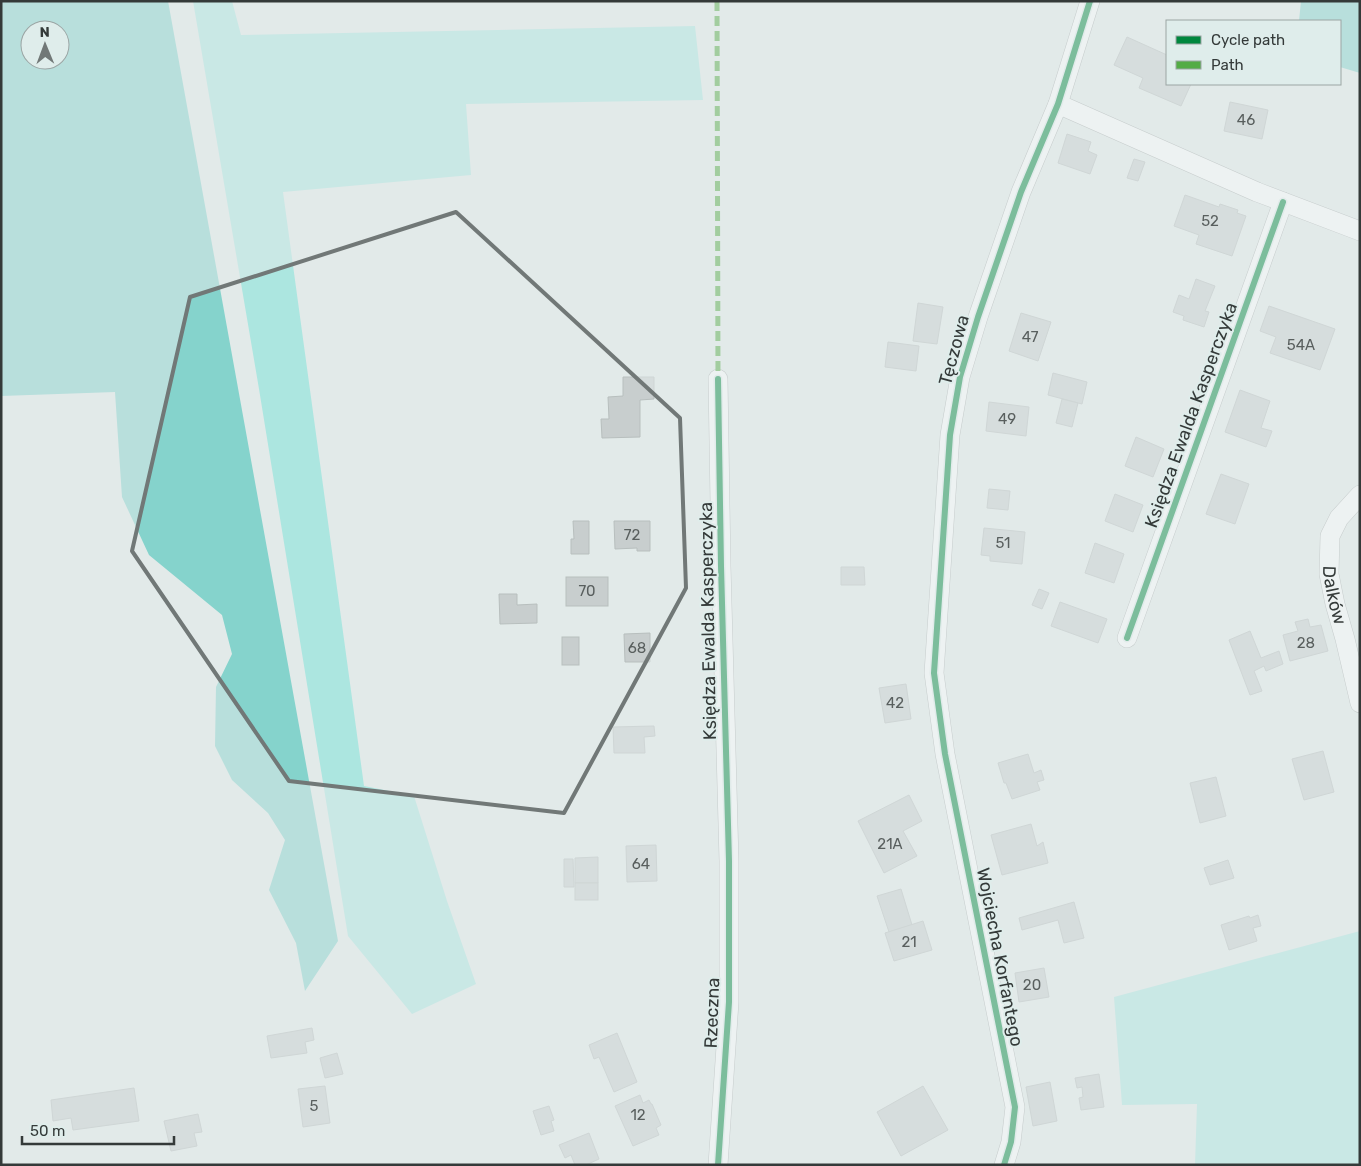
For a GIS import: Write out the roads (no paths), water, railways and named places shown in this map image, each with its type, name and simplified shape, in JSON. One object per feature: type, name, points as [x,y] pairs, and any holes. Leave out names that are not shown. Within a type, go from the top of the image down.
[{"type":"street","name":"Tęczowa","points":[[945,754],[934,673],[950,435],[960,377],[978,317],[1021,192],[1058,104],[1090,1]]},
{"type":"street","points":[[1058,104],[1256,192],[1360,232]]},
{"type":"street","name":"Księdza Ewalda Kasperczyka","points":[[1127,638],[1283,202]]},
{"type":"street","name":"Księdza Ewalda Kasperczyka","points":[[718,379],[729,861]]},
{"type":"street","name":"Dalków","points":[[1360,495],[1339,518],[1330,536],[1330,574],[1335,604],[1360,703]]},
{"type":"street","name":"Wojciecha Korfantego","points":[[945,754],[1015,1107],[1011,1142],[1004,1165]]},
{"type":"street","name":"Rzeczna","points":[[718,1165],[729,1002],[729,861]]}]
